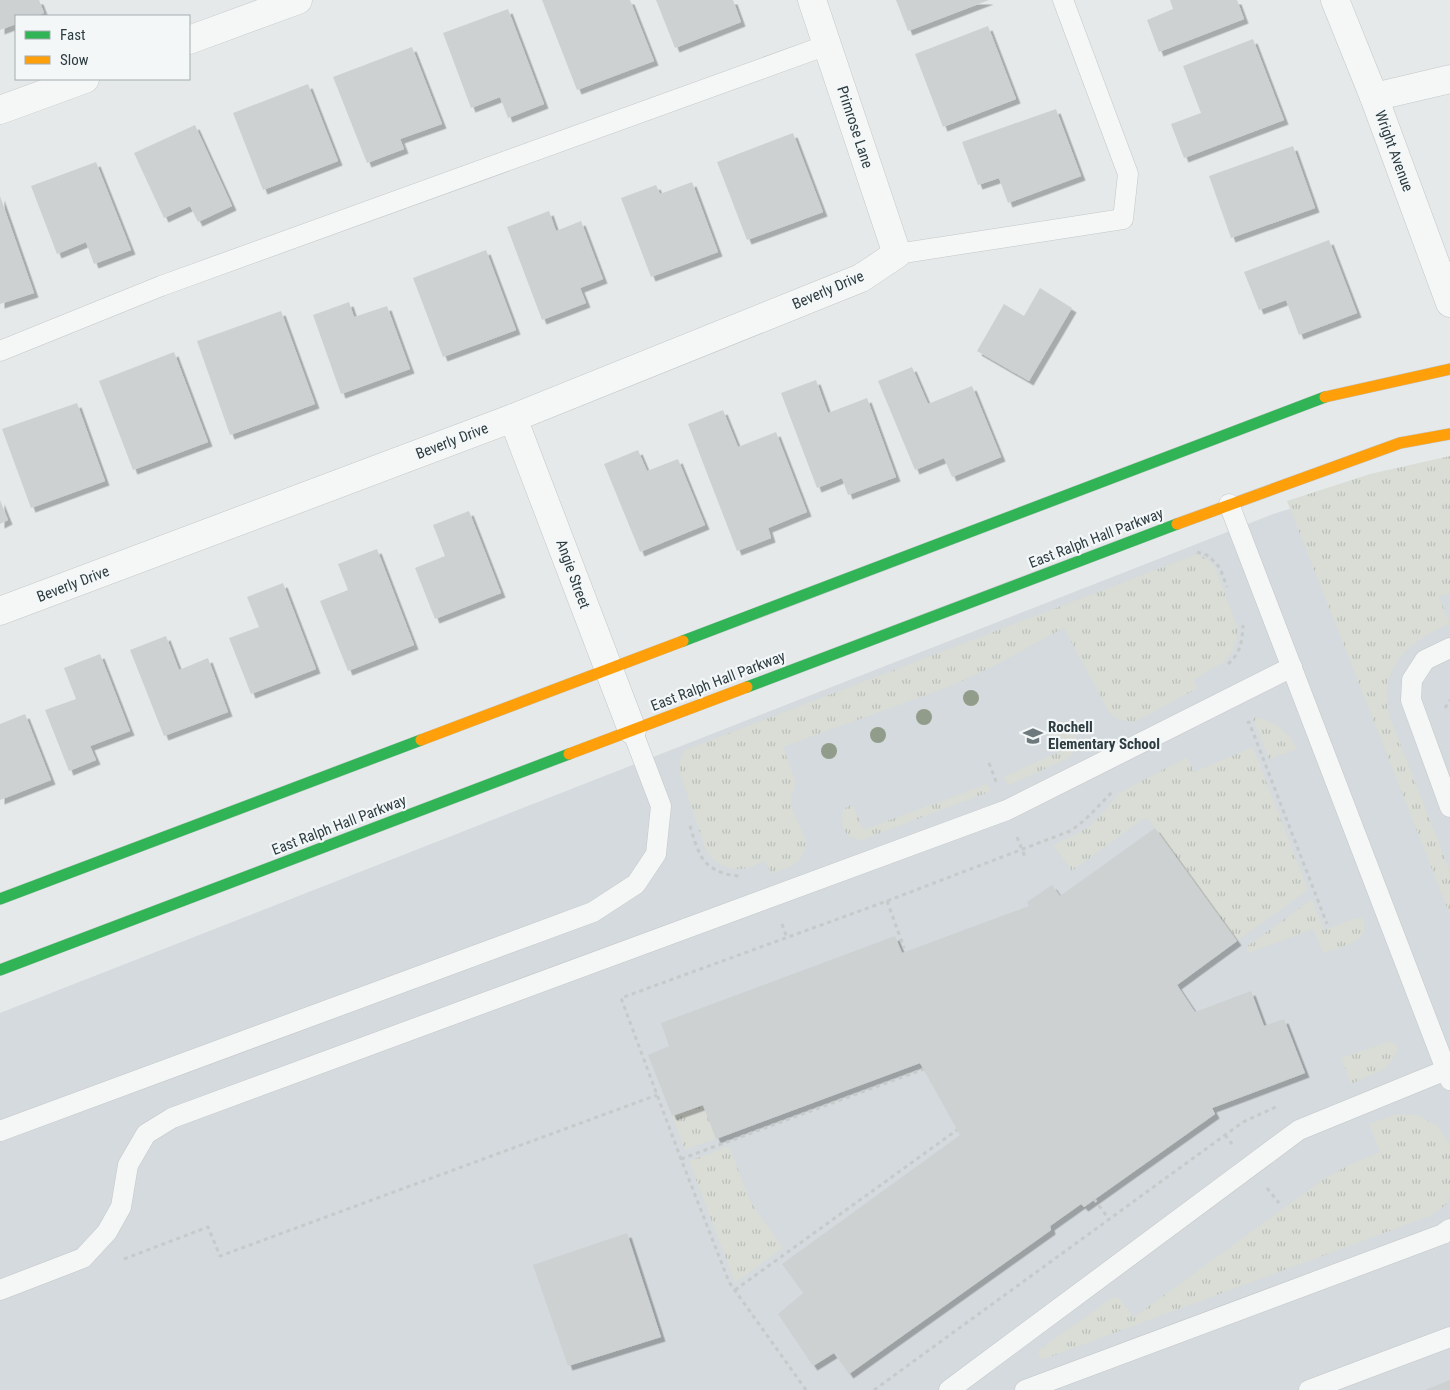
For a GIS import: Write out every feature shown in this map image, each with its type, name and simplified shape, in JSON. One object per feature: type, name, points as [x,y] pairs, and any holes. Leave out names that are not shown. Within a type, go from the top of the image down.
[{"type":"main road","points":[[0,898],[1330,395],[1450,369]]},
{"type":"main road","name":"East Ralph Hall Parkway","points":[[0,970],[1229,504],[1400,443],[1450,434]]},
{"type":"street","points":[[190,40],[298,0]]},
{"type":"street","name":"Primrose Lane","points":[[812,0],[897,254]]},
{"type":"street","name":"Wright Avenue","points":[[1335,0],[1374,97],[1450,304]]},
{"type":"street","points":[[1374,97],[1450,79]]},
{"type":"street","points":[[0,110],[82,80]]},
{"type":"street","name":"Beverly Drive","points":[[0,611],[513,418],[861,278],[897,254]]},
{"type":"street","name":"Angie Street","points":[[513,418],[632,730]]},
{"type":"lane","points":[[897,254],[1123,219],[1128,174],[1063,0]]},
{"type":"lane","points":[[0,351],[161,286],[827,45]]},
{"type":"lane","points":[[949,1390],[1299,1130],[1448,1075],[1229,504]]},
{"type":"lane","points":[[1450,648],[1425,660],[1412,680],[1411,700],[1450,807]]},
{"type":"lane","points":[[0,1290],[83,1258],[107,1232],[121,1207],[128,1165],[146,1134],[172,1118],[1018,805],[1292,667]]},
{"type":"lane","points":[[0,1132],[593,912],[636,884],[656,854],[661,806],[632,730]]},
{"type":"lane","points":[[1025,1390],[1443,1234],[1450,1229]]},
{"type":"lane","points":[[1309,1390],[1450,1337]]},
{"type":"path","points":[[1192,550],[1209,556],[1220,568],[1230,593]]},
{"type":"path","points":[[1222,670],[1236,658],[1242,642],[1243,626],[1239,617]]},
{"type":"path","points":[[1214,707],[1226,729],[1249,722],[1327,924]]},
{"type":"path","points":[[806,1390],[729,1282],[621,998],[887,901],[1070,831],[1086,819],[1117,788]]},
{"type":"path","points":[[688,822],[701,856],[720,873],[747,876],[761,871],[787,938]]},
{"type":"path","points":[[887,901],[904,948]]},
{"type":"path","points":[[681,1159],[924,1069]]},
{"type":"path","points":[[117,1264],[124,1258],[208,1228],[220,1256],[657,1094]]},
{"type":"path","points":[[874,1390],[1243,1122],[1278,1106]]},
{"type":"path","points":[[735,1290],[957,1130]]},
{"type":"path","points":[[1094,1199],[1109,1220]]},
{"type":"shaded area","name":"Rochell Elementary School","points":[[1450,466],[1450,1390],[0,1390],[0,1013],[1273,514],[1413,472]]},
{"type":"green space","points":[[1450,456],[1450,593],[1439,597],[1450,624],[1428,634],[1409,648],[1401,657],[1394,667],[1390,678],[1387,704],[1390,717],[1450,872],[1450,915],[1287,501],[1370,474]]},
{"type":"green space","points":[[1197,554],[1207,559],[1215,567],[1237,626],[1237,639],[1233,651],[1224,662],[1193,680],[1198,688],[1137,721],[1118,719],[1108,711],[1064,628],[998,664],[951,686],[783,747],[796,783],[791,797],[791,805],[806,841],[799,861],[791,866],[771,874],[765,861],[741,869],[729,868],[718,863],[706,851],[679,771],[680,760],[685,750]]},
{"type":"green space","points":[[1252,717],[1266,720],[1278,726],[1288,735],[1296,747],[1295,750],[1269,759]]},
{"type":"green space","points":[[1056,721],[1064,722],[1073,729],[1076,744],[1072,754],[1069,758],[1009,785],[1004,779],[1005,776],[1059,752],[1048,728],[1050,723]]},
{"type":"green space","points":[[1253,747],[1308,890],[1237,941],[1148,819],[1143,819],[1072,871],[1053,845],[1090,826],[1119,793],[1187,757],[1194,772]]},
{"type":"green space","points":[[987,784],[991,790],[989,792],[862,840],[850,837],[842,825],[842,815],[847,807],[851,805],[854,807],[863,830]]},
{"type":"green space","points":[[1312,899],[1324,930],[1359,917],[1363,919],[1365,927],[1359,939],[1323,953],[1313,929],[1248,953],[1246,947]]},
{"type":"green space","points":[[1390,1041],[1396,1044],[1398,1051],[1386,1068],[1351,1084],[1341,1058]]},
{"type":"green space","points":[[703,1105],[716,1139],[685,1150],[672,1116]]},
{"type":"green space","points":[[1397,1114],[1417,1115],[1437,1125],[1450,1145],[1450,1196],[1446,1205],[1430,1216],[1044,1359],[1040,1358],[1038,1355],[1039,1350],[1113,1297],[1119,1298],[1134,1317],[1325,1178],[1351,1164],[1380,1152],[1369,1124]]},
{"type":"green space","points":[[729,1146],[751,1203],[783,1248],[735,1283],[689,1161]]},
{"type":"building","points":[[0,0],[39,0],[44,13],[39,15],[15,15],[15,24],[0,30]]},
{"type":"building","points":[[542,0],[630,0],[654,61],[577,90]]},
{"type":"building","points":[[656,0],[733,0],[741,22],[675,48]]},
{"type":"building","points":[[896,0],[989,0],[908,31]]},
{"type":"building","points":[[1170,0],[1237,0],[1244,19],[1159,52],[1147,20],[1173,9]]},
{"type":"building","points":[[508,9],[544,104],[508,118],[500,97],[471,108],[443,33]]},
{"type":"building","points":[[988,26],[1016,99],[943,127],[915,54]]},
{"type":"building","points":[[1253,39],[1284,120],[1184,158],[1171,124],[1201,113],[1183,66]]},
{"type":"building","points":[[412,47],[442,124],[400,139],[404,149],[367,163],[333,77]]},
{"type":"building","points":[[308,84],[338,161],[263,190],[233,113]]},
{"type":"building","points":[[1056,109],[1081,176],[1008,203],[999,178],[978,185],[962,142]]},
{"type":"building","points":[[195,125],[232,206],[198,222],[190,206],[164,218],[134,153]]},
{"type":"building","points":[[793,133],[823,212],[747,240],[717,162]]},
{"type":"building","points":[[1293,146],[1315,208],[1231,238],[1209,176]]},
{"type":"building","points":[[96,162],[131,250],[94,264],[86,242],[57,254],[31,186]]},
{"type":"building","points":[[692,182],[718,252],[651,277],[621,198],[656,185],[660,194]]},
{"type":"building","points":[[0,196],[34,293],[0,304]]},
{"type":"building","points":[[549,211],[556,231],[581,221],[603,279],[580,288],[586,303],[542,320],[507,227]]},
{"type":"building","points":[[1329,240],[1357,313],[1299,335],[1286,300],[1259,310],[1244,272]]},
{"type":"building","points":[[486,250],[516,330],[443,357],[413,278]]},
{"type":"building","points":[[1040,288],[1072,308],[1029,381],[977,351],[1004,304],[1024,316]]},
{"type":"building","points":[[349,302],[354,317],[387,306],[410,369],[341,394],[313,315]]},
{"type":"building","points":[[281,311],[315,404],[230,435],[197,341]]},
{"type":"building","points":[[174,352],[208,442],[133,470],[99,381]]},
{"type":"building","points":[[912,367],[928,404],[972,386],[1001,457],[952,477],[944,458],[915,470],[878,381]]},
{"type":"building","points":[[816,380],[828,413],[867,398],[896,477],[848,495],[842,478],[817,488],[781,393]]},
{"type":"building","points":[[77,403],[105,481],[31,508],[2,429]]},
{"type":"building","points":[[723,410],[738,447],[776,432],[807,512],[768,528],[771,538],[737,551],[688,424]]},
{"type":"building","points":[[638,450],[647,471],[678,459],[705,525],[640,552],[604,464]]},
{"type":"building","points":[[0,500],[8,520],[0,524]]},
{"type":"building","points":[[469,511],[501,593],[435,619],[415,568],[445,556],[433,525]]},
{"type":"building","points":[[377,549],[414,645],[348,671],[320,601],[348,590],[338,564]]},
{"type":"building","points":[[283,583],[316,669],[251,694],[229,638],[259,627],[247,597]]},
{"type":"building","points":[[166,636],[179,670],[208,658],[228,712],[164,736],[130,650]]},
{"type":"building","points":[[100,654],[130,731],[90,746],[96,760],[69,771],[45,710],[76,699],[64,668]]},
{"type":"building","points":[[25,714],[51,780],[0,800],[0,724]]},
{"type":"building","points":[[1155,828],[1237,941],[1177,985],[1195,1012],[1251,991],[1264,1026],[1284,1019],[1305,1073],[1212,1108],[1215,1114],[1084,1207],[1081,1204],[1050,1226],[1051,1230],[849,1374],[834,1353],[813,1366],[778,1314],[803,1293],[782,1264],[960,1135],[920,1063],[716,1139],[703,1105],[672,1116],[648,1055],[669,1046],[661,1023],[895,936],[902,953],[1029,906],[1027,902],[1052,885],[1060,896]]},
{"type":"building","points":[[627,1233],[661,1337],[568,1366],[533,1265]]},
{"type":"building","points":[[1450,1380],[1450,1390],[1425,1390]]},
{"type":"traffic: fast","points":[[683,641],[1325,397]]},
{"type":"traffic: fast","points":[[747,687],[1177,524]]},
{"type":"traffic: fast","points":[[0,899],[421,740]]},
{"type":"traffic: fast","points":[[0,970],[569,754]]},
{"type":"traffic: slow","points":[[1325,397],[1450,369]]},
{"type":"traffic: slow","points":[[1177,524],[1400,443],[1450,434]]},
{"type":"traffic: slow","points":[[421,740],[683,641]]},
{"type":"traffic: slow","points":[[569,754],[747,687]]},
{"type":"place","name":"Rochell Elementary School","points":[[1033,736]]}]
